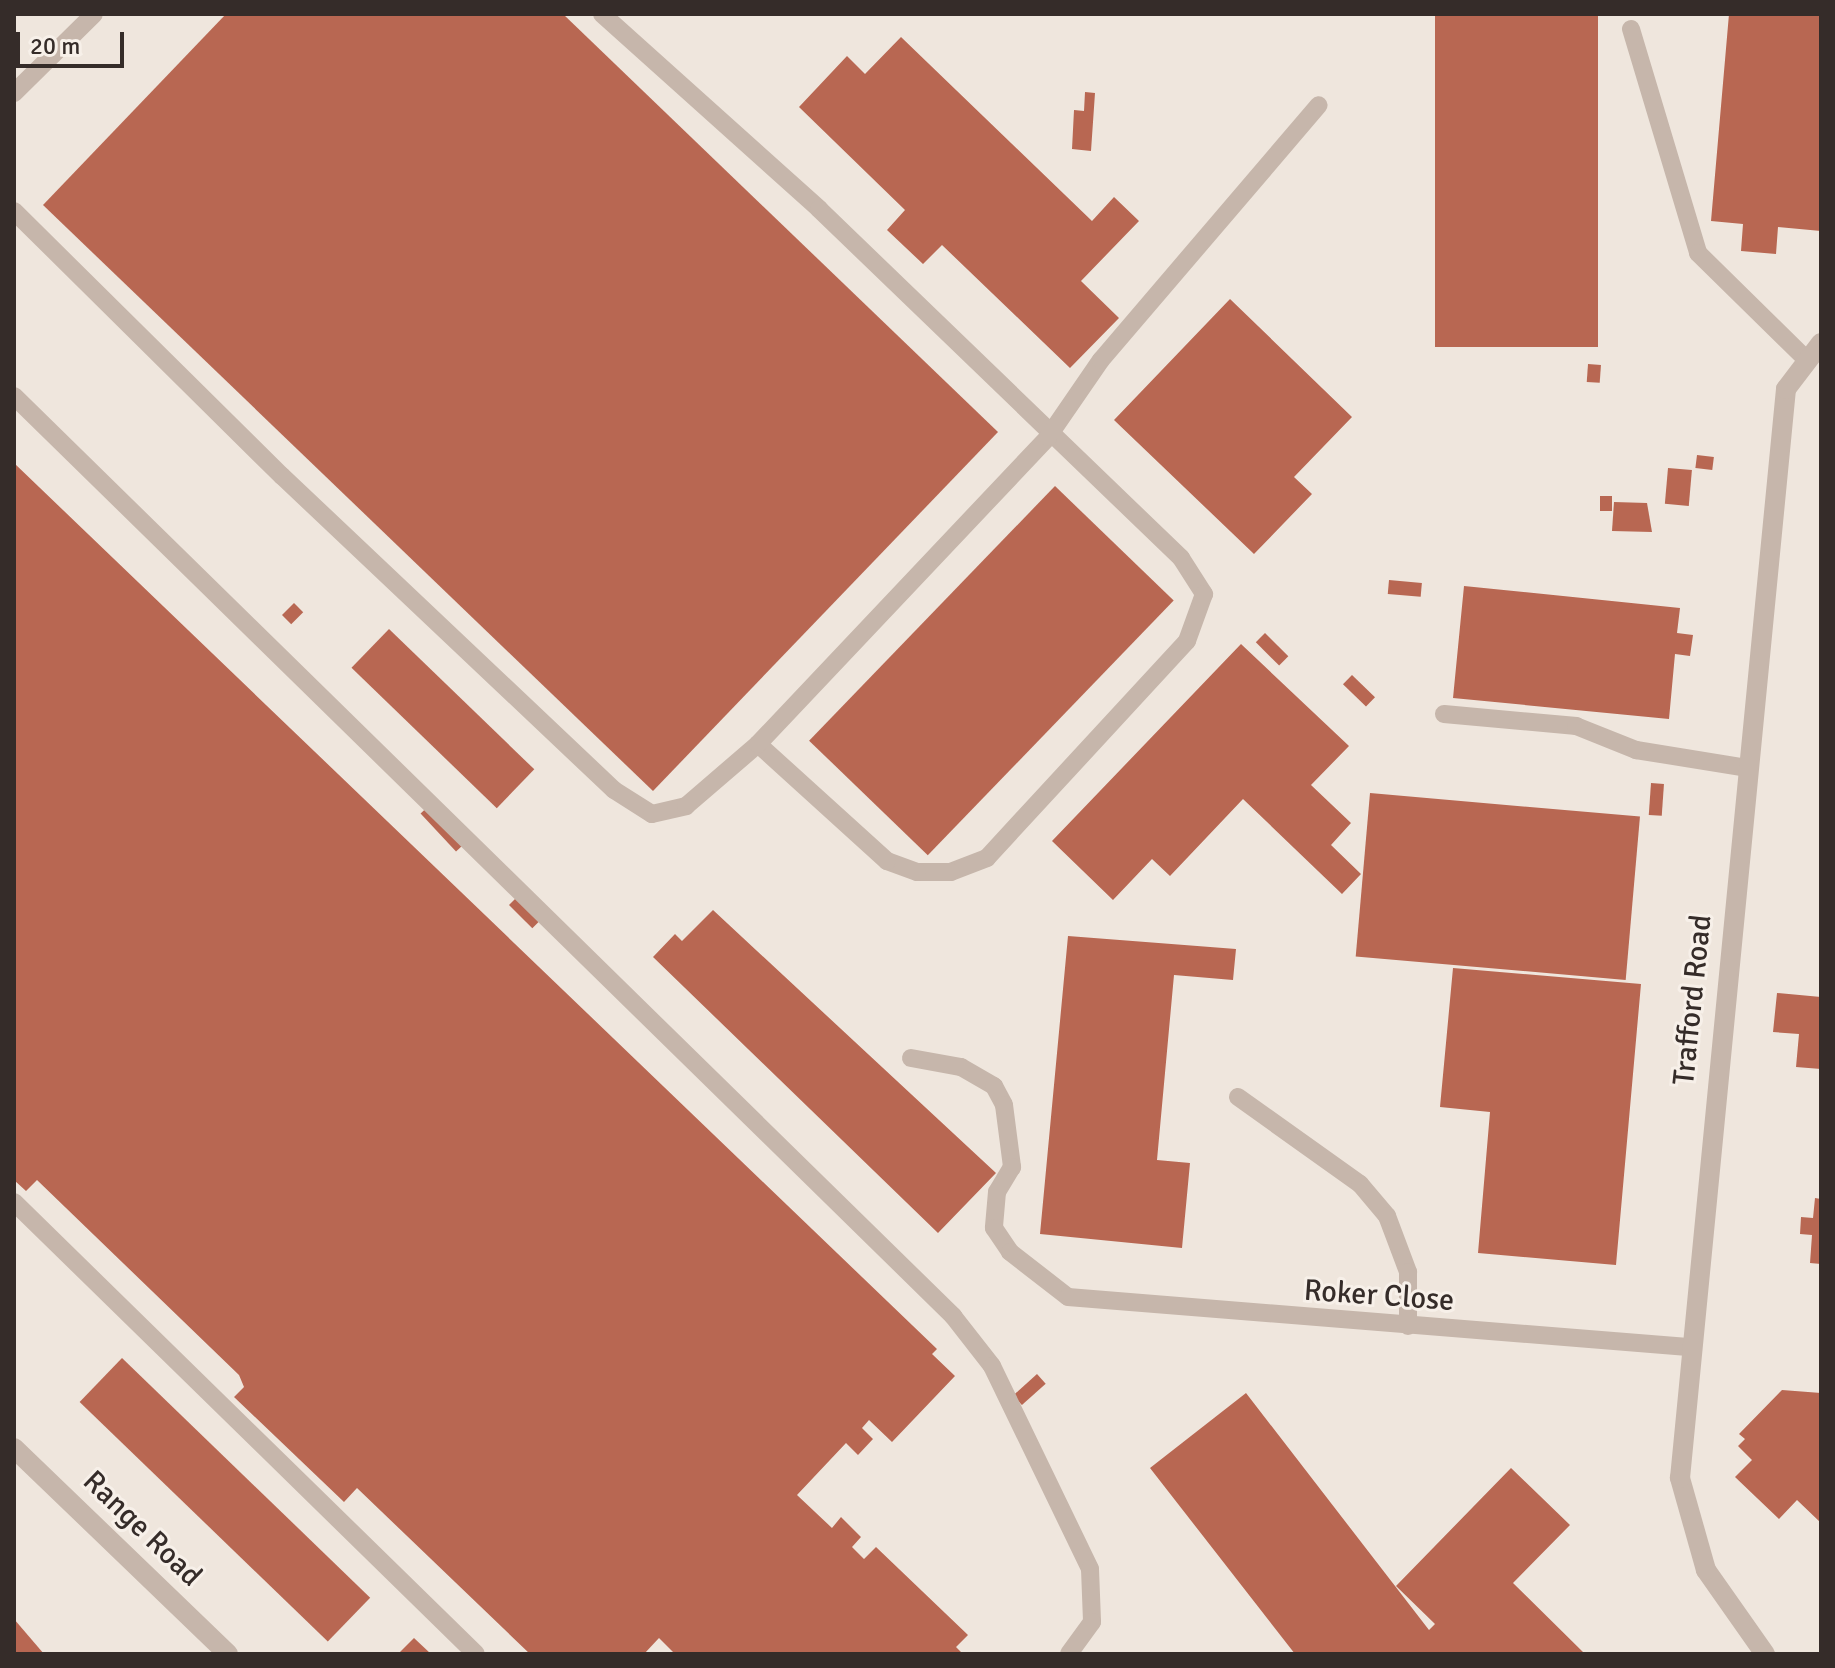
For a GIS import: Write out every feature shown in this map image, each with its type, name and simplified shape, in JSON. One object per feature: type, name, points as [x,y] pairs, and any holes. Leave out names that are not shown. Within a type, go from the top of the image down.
[{"type":"street","name":"Trafford Road","points":[[1765,1654],[1724,1604],[1691,1524],[1680,1478],[1688,1347],[1786,389],[1805,358],[1821,343]]},
{"type":"street","name":"Range Road","points":[[14,1448],[228,1654]]},
{"type":"lane","points":[[14,93],[94,14]]},
{"type":"lane","points":[[602,14],[819,209],[1048,437],[1181,558],[1204,594],[1187,641],[987,858],[951,872],[917,872],[887,861],[758,744]]},
{"type":"lane","points":[[1631,29],[1698,253],[1805,358]]},
{"type":"lane","points":[[14,211],[282,476],[634,805],[652,814],[686,806],[758,744],[1048,437],[1101,360],[1319,105]]},
{"type":"lane","points":[[14,396],[953,1316],[992,1366],[1090,1569],[1092,1622],[1069,1654]]},
{"type":"lane","points":[[1444,714],[1576,726],[1636,750],[1747,768]]},
{"type":"lane","name":"Roker Close","points":[[911,1058],[961,1067],[994,1086],[1004,1105],[1012,1167],[997,1192],[994,1228],[1010,1252],[1068,1297],[1688,1347]]},
{"type":"lane","points":[[1238,1097],[1360,1184],[1387,1216],[1408,1272],[1408,1326]]},
{"type":"lane","points":[[14,1202],[476,1654]]},
{"type":"building","points":[[226,14],[563,14],[998,432],[653,791],[43,205]]},
{"type":"building","points":[[1435,14],[1598,14],[1598,347],[1435,347]]},
{"type":"building","points":[[1729,14],[1821,14],[1821,231],[1778,227],[1776,254],[1741,251],[1743,224],[1711,221]]},
{"type":"building","points":[[901,37],[1092,221],[1114,197],[1139,221],[1081,281],[1119,318],[1070,368],[942,245],[923,264],[887,230],[905,210],[799,107],[847,56],[865,74]]},
{"type":"building","points":[[1085,92],[1095,93],[1091,151],[1072,149],[1074,110],[1084,111]]},
{"type":"building","points":[[1230,299],[1352,417],[1294,477],[1312,494],[1254,554],[1114,420]]},
{"type":"building","points":[[1588,364],[1601,365],[1600,383],[1587,382]]},
{"type":"building","points":[[1697,455],[1714,457],[1712,470],[1695,468]]},
{"type":"building","points":[[14,463],[937,1349],[932,1354],[955,1376],[892,1442],[869,1420],[862,1428],[873,1439],[858,1455],[846,1443],[797,1495],[832,1528],[841,1517],[861,1537],[852,1547],[864,1559],[876,1547],[968,1635],[956,1647],[963,1654],[675,1654],[659,1638],[644,1654],[530,1654],[357,1488],[344,1502],[234,1397],[244,1387],[239,1375],[37,1180],[26,1191],[14,1180]]},
{"type":"building","points":[[1668,468],[1692,470],[1689,506],[1665,504]]},
{"type":"building","points":[[1055,486],[1174,601],[928,855],[809,741]]},
{"type":"building","points":[[1600,496],[1612,496],[1612,511],[1600,511]]},
{"type":"building","points":[[1614,502],[1647,503],[1652,532],[1612,531]]},
{"type":"building","points":[[1389,580],[1422,583],[1421,597],[1388,594]]},
{"type":"building","points":[[1464,586],[1680,608],[1677,633],[1693,635],[1690,656],[1675,654],[1669,719],[1453,698]]},
{"type":"building","points":[[294,603],[303,612],[291,624],[282,615]]},
{"type":"building","points":[[389,629],[534,769],[497,808],[351,668]]},
{"type":"building","points":[[1265,633],[1288,656],[1279,666],[1256,642]]},
{"type":"building","points":[[1241,644],[1349,746],[1311,785],[1351,823],[1331,845],[1361,874],[1342,894],[1243,799],[1170,876],[1152,859],[1113,900],[1052,841]]},
{"type":"building","points":[[1352,675],[1375,697],[1366,707],[1343,684]]},
{"type":"building","points":[[1651,783],[1664,784],[1662,816],[1649,815]]},
{"type":"building","points":[[1370,793],[1640,817],[1626,980],[1356,956]]},
{"type":"building","points":[[433,802],[468,840],[456,852],[421,814]]},
{"type":"building","points":[[521,893],[544,916],[532,928],[509,905]]},
{"type":"building","points":[[713,910],[996,1173],[938,1233],[653,957],[675,934],[682,941]]},
{"type":"building","points":[[1068,936],[1236,949],[1233,980],[1174,975],[1157,1160],[1190,1163],[1182,1248],[1040,1234]]},
{"type":"building","points":[[1453,968],[1641,984],[1616,1265],[1478,1253],[1490,1112],[1440,1107]]},
{"type":"building","points":[[1777,993],[1821,997],[1821,1069],[1796,1067],[1799,1034],[1773,1032]]},
{"type":"building","points":[[1815,1198],[1821,1199],[1821,1264],[1810,1263],[1812,1235],[1800,1234],[1801,1217],[1813,1218]]},
{"type":"building","points":[[122,1358],[370,1598],[328,1642],[80,1402]]},
{"type":"building","points":[[1037,1374],[1046,1384],[1022,1405],[1013,1395]]},
{"type":"building","points":[[1782,1390],[1821,1393],[1821,1523],[1797,1500],[1779,1519],[1735,1477],[1752,1460],[1738,1446],[1745,1439],[1739,1434]]},
{"type":"building","points":[[1246,1393],[1429,1630],[1435,1624],[1396,1586],[1511,1468],[1570,1525],[1513,1583],[1585,1654],[1295,1654],[1150,1468]]},
{"type":"building","points":[[14,1619],[44,1654],[14,1654]]},
{"type":"building","points":[[414,1638],[431,1654],[398,1654]]}]
